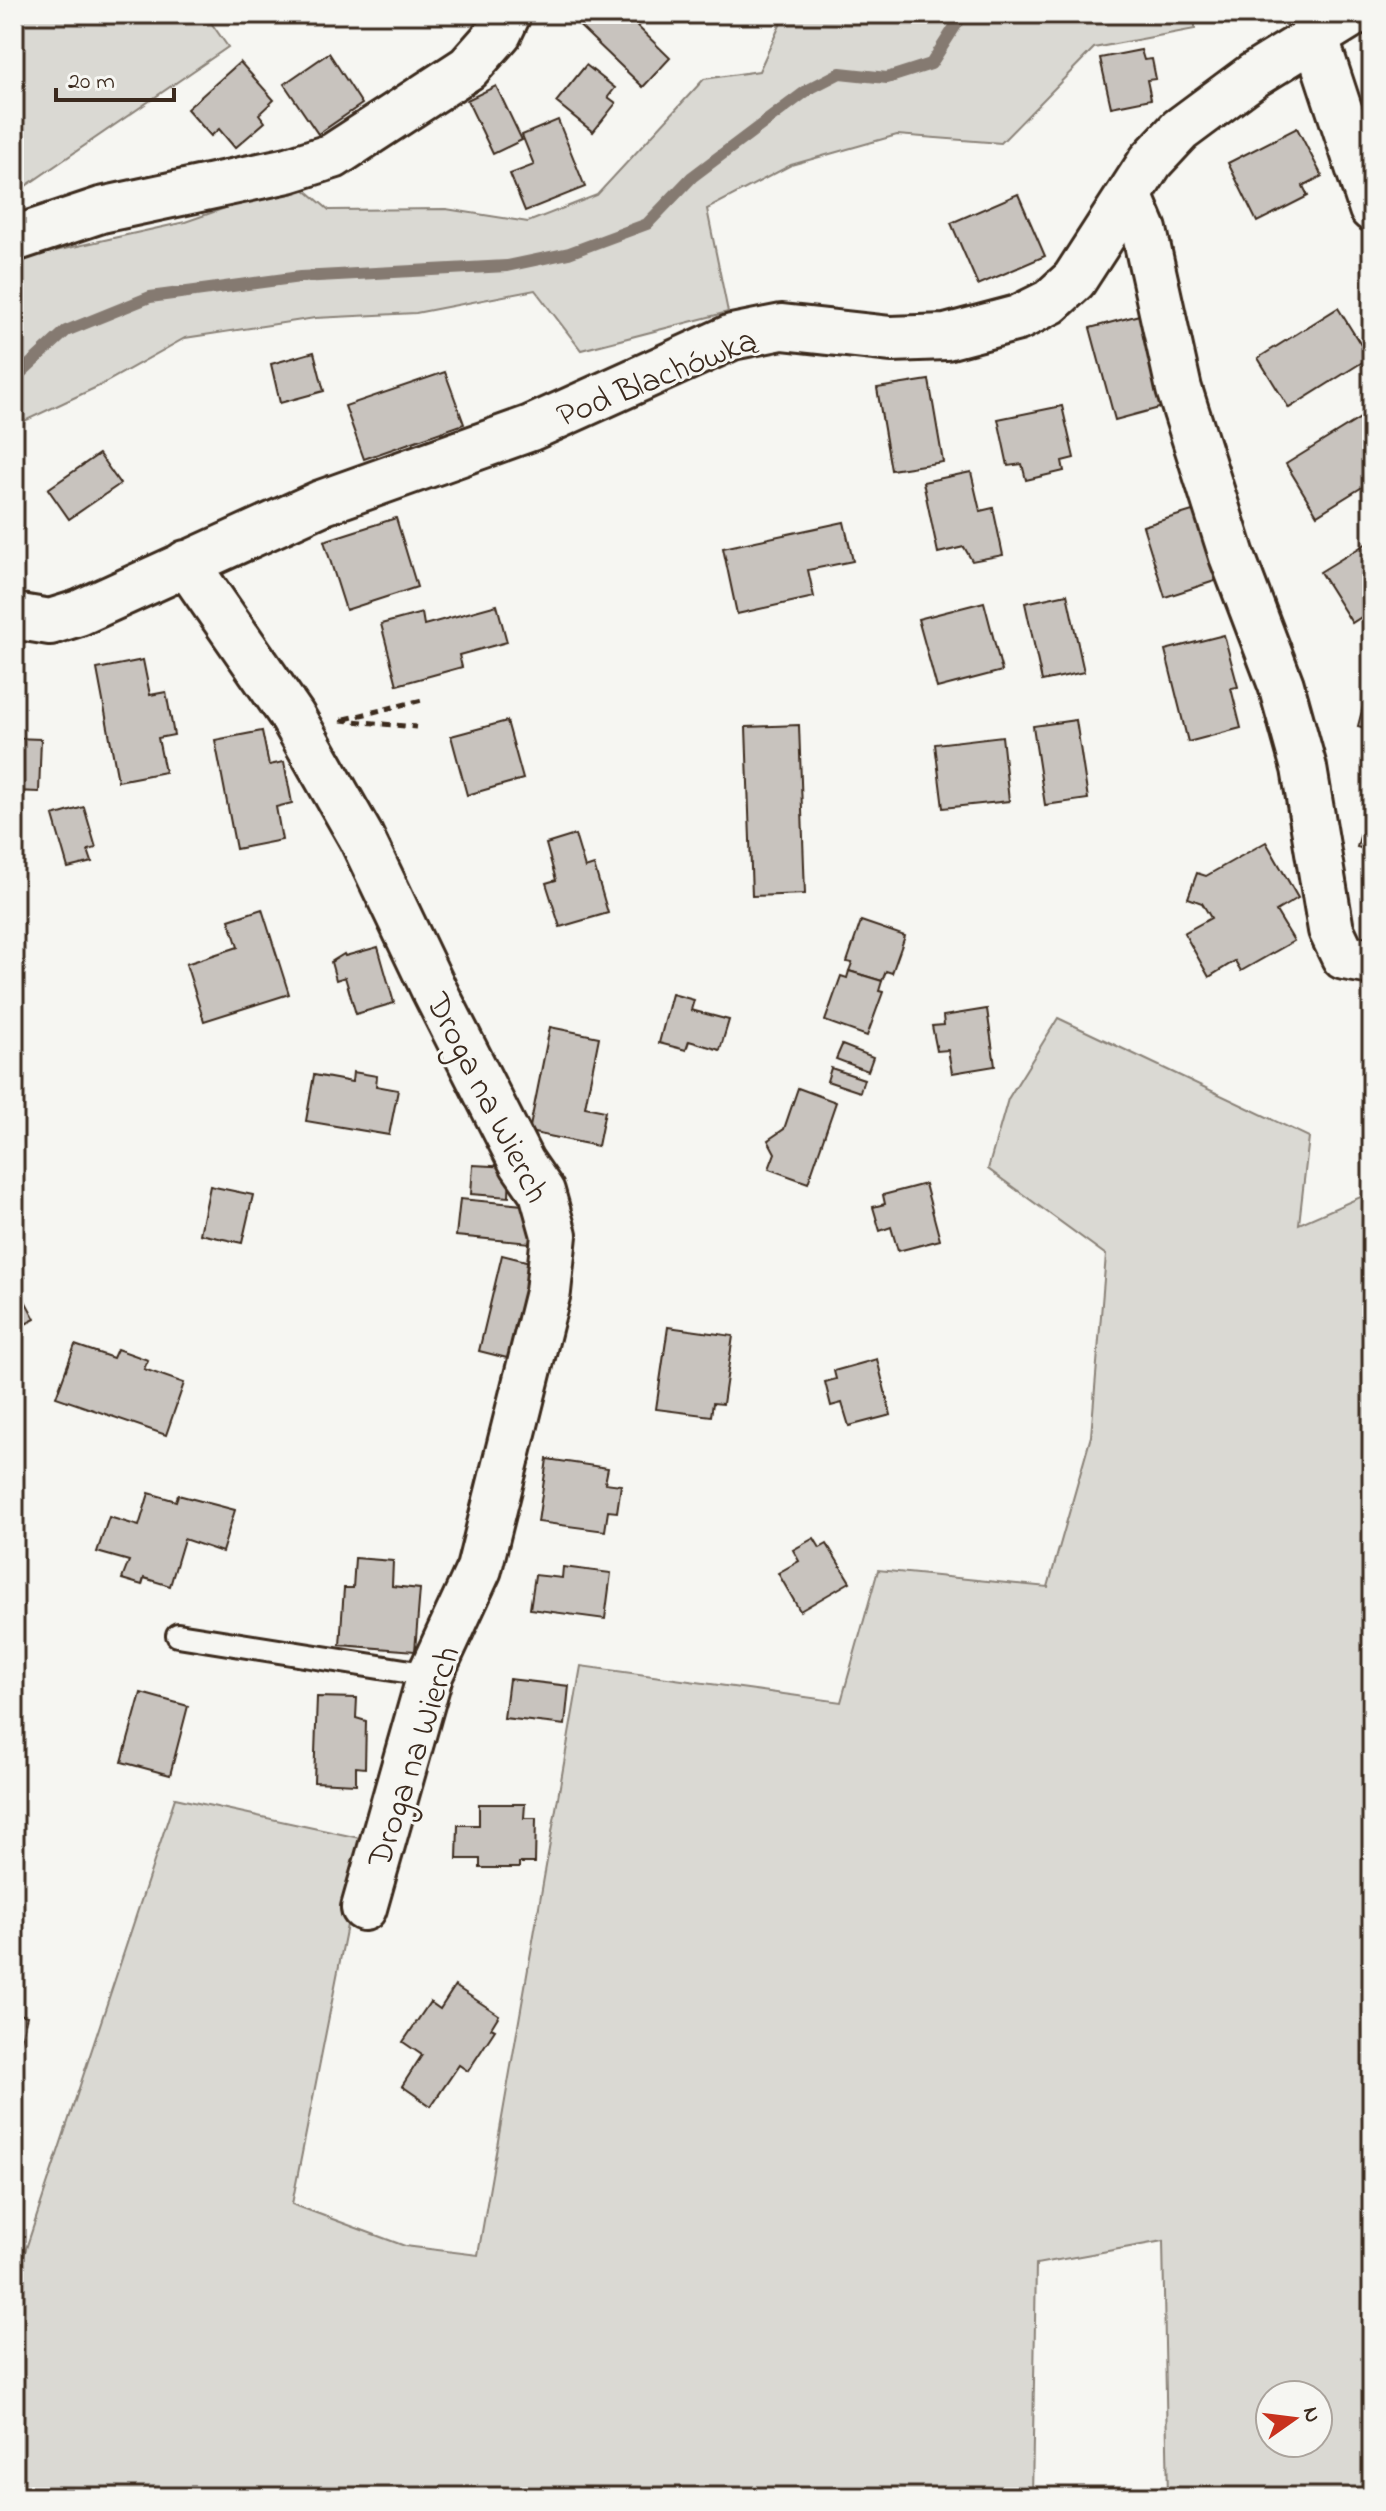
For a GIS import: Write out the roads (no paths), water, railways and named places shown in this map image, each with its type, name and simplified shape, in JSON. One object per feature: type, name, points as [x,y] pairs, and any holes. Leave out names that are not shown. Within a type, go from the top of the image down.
[{"type":"street","points":[[14,239],[114,207],[288,170],[333,156],[468,68],[499,33],[508,14]]},
{"type":"street","name":"Pod Blachówką","points":[[14,616],[50,622],[79,613],[321,503],[531,428],[732,337],[782,327],[891,339],[946,337],[1018,318],[1050,302],[1074,280],[1151,161],[1180,130],[1254,75],[1353,14]]},
{"type":"street","points":[[1315,36],[1372,209]]},
{"type":"street","points":[[1130,197],[1144,230],[1189,419],[1232,556],[1281,685],[1304,768],[1331,930],[1344,957],[1372,962]]},
{"type":"street","name":"Droga na Wierch","points":[[186,563],[292,716],[361,837],[522,1163],[542,1192],[554,1235],[548,1292],[479,1569],[430,1675],[364,1908]]},
{"type":"lane","points":[[178,1635],[430,1675]]},
{"type":"waterway","points":[[14,379],[66,331],[150,297],[300,277],[507,266],[569,253],[647,224],[692,177],[809,89],[840,73],[887,78],[931,64],[963,14]]}]
